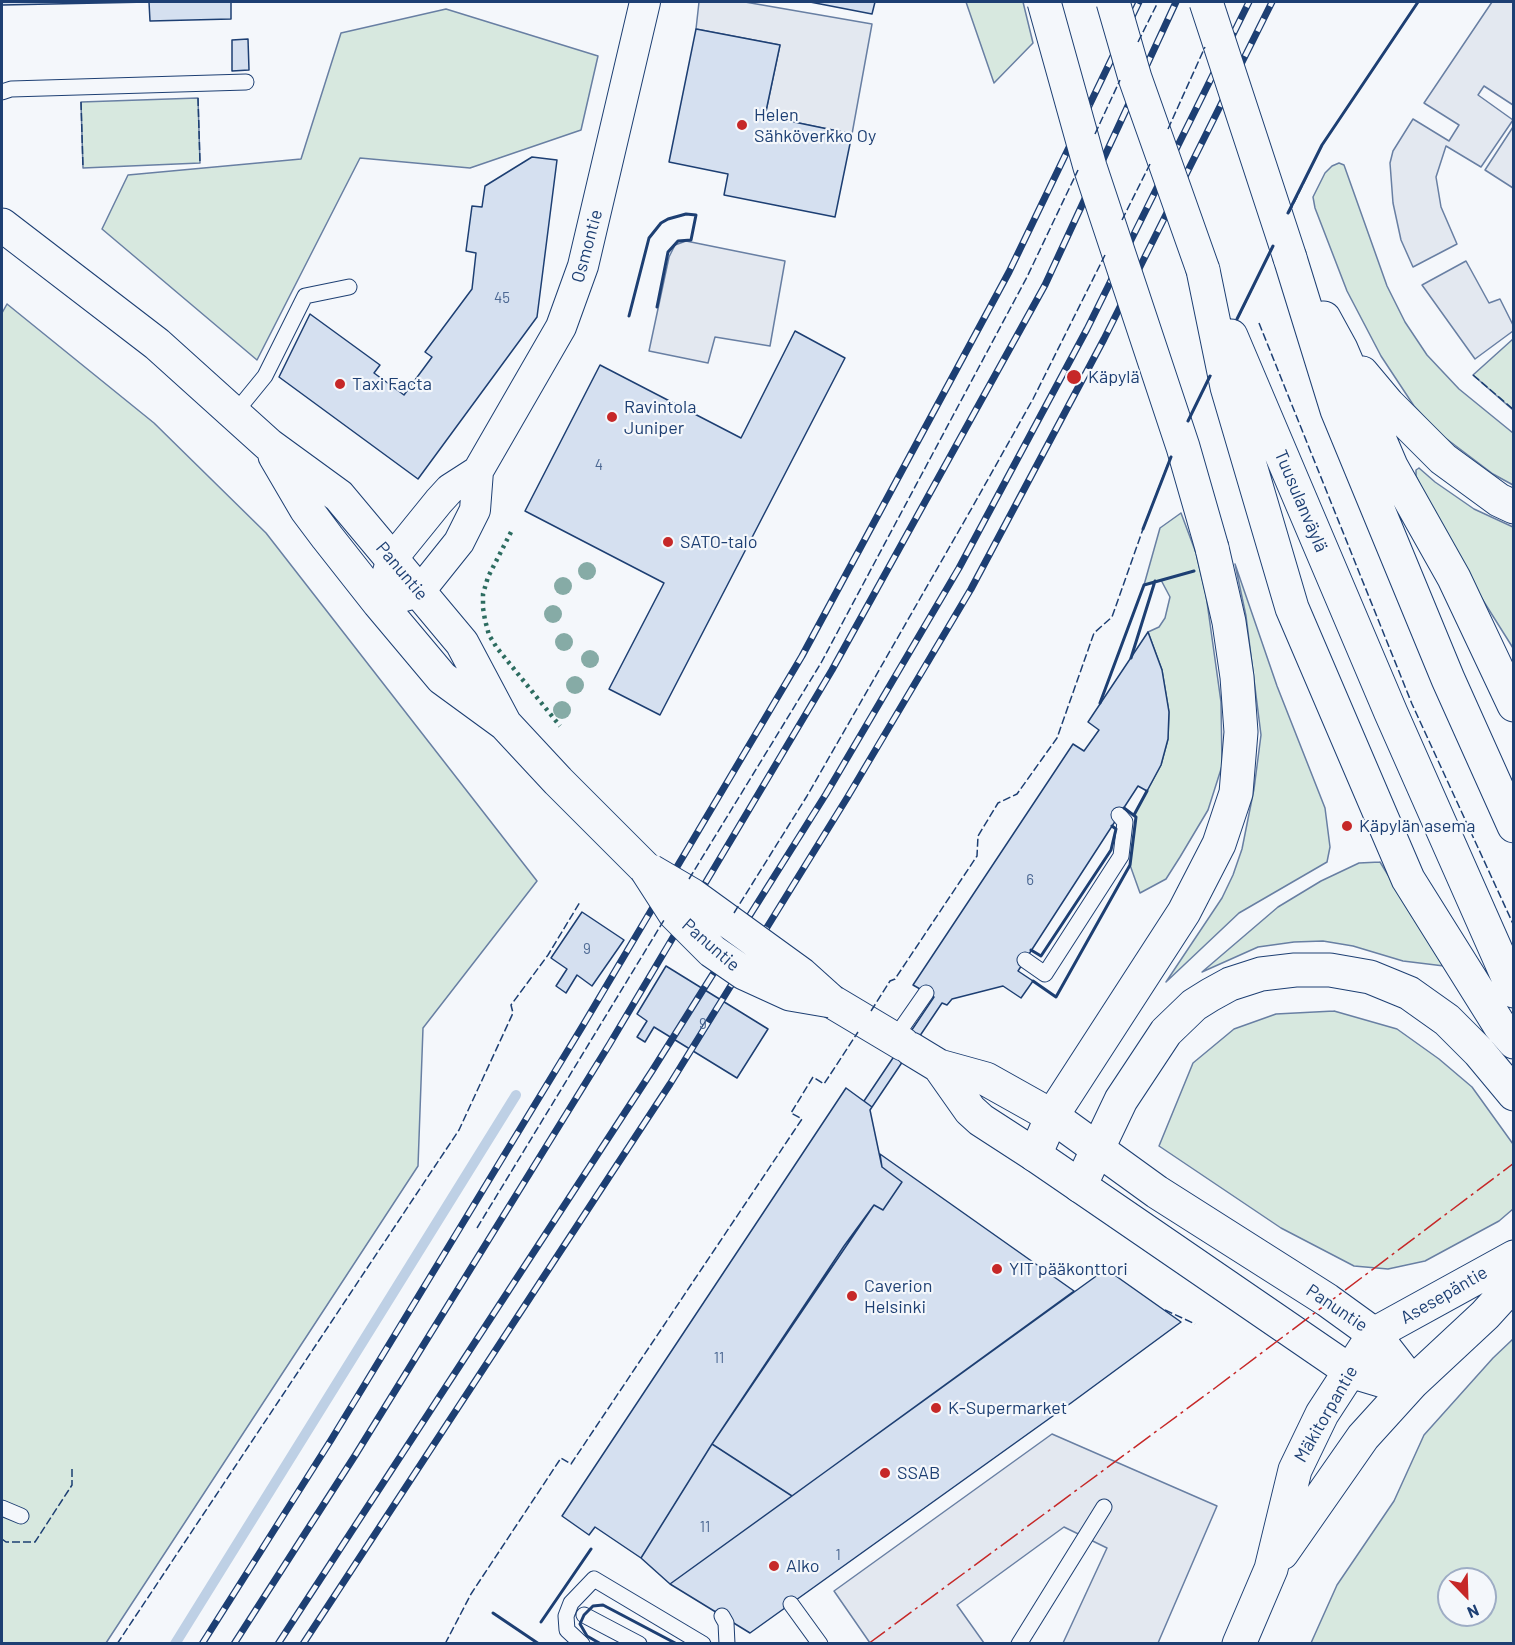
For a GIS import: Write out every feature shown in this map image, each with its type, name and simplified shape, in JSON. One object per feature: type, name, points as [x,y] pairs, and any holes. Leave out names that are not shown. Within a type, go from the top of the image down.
[{"type":"main road","points":[[1035,1155],[1052,1116],[1184,912],[1219,844],[1236,793],[1241,732],[1237,677],[1229,622],[1212,548],[1183,447],[1090,167],[1044,2]]},
{"type":"main road","name":"Tuusulanväylä","points":[[1113,2],[1135,78],[1203,270],[1391,713],[1514,991]]},
{"type":"main road","points":[[1206,2],[1337,410],[1448,679],[1514,826]]},
{"type":"main road","name":"Panuntie","points":[[2,225],[157,344],[268,446],[339,496],[470,656],[505,724]]},
{"type":"main road","points":[[1290,258],[1341,349],[1391,466],[1454,578],[1514,705]]},
{"type":"main road","points":[[1203,270],[1227,387],[1292,608],[1408,879],[1500,1026],[1514,1042]]},
{"type":"main road","points":[[1341,349],[1388,404],[1443,459],[1499,500],[1514,507]]},
{"type":"main road","name":"Panuntie","points":[[268,446],[306,509],[378,603],[442,678],[505,724],[646,869],[675,914],[712,951],[744,974],[790,994],[831,1001],[939,1066],[986,1079],[1052,1116],[1157,1192],[1327,1300],[1374,1334],[1412,1383]]},
{"type":"main road","points":[[1080,1186],[1120,1100],[1166,1032],[1194,1005],[1230,984],[1260,974],[1330,970],[1370,977],[1409,993],[1447,1020],[1479,1052],[1514,1094]]},
{"type":"main road","name":"Panuntie","points":[[939,1066],[970,1110],[981,1120],[1350,1371],[1380,1380],[1412,1383]]},
{"type":"main road","name":"Asesepäntie","points":[[1374,1334],[1514,1257]]},
{"type":"main road","name":"Asesepäntie","points":[[1412,1383],[1485,1315],[1514,1283]]},
{"type":"main road","name":"Mäkitorpantie","points":[[1239,1644],[1271,1569],[1294,1470],[1322,1414],[1374,1334]]},
{"type":"main road","name":"Mäkitorpantie","points":[[1271,1569],[1363,1437],[1412,1383]]},
{"type":"street","name":"Osmontie","points":[[419,592],[459,542],[475,510],[478,471],[542,362],[571,303],[583,266],[645,2]]},
{"type":"street","name":"Osmontie","points":[[378,603],[392,559],[450,489],[478,471]]},
{"type":"street","points":[[378,603],[419,592]]},
{"type":"lane","points":[[2,92],[11,89],[246,82]]},
{"type":"lane","points":[[234,414],[265,376],[305,296],[349,287]]},
{"type":"lane","points":[[1025,960],[1045,974],[1121,856],[1125,822],[1119,815]]},
{"type":"lane","points":[[899,1042],[926,993]]},
{"type":"lane","points":[[1019,1644],[1104,1507]]},
{"type":"lane","points":[[2,1508],[21,1516]]},
{"type":"lane","points":[[582,1644],[567,1630],[566,1616],[571,1602],[594,1580],[703,1644]]},
{"type":"lane","points":[[791,1604],[820,1644]]},
{"type":"lane","points":[[584,1615],[639,1644]]},
{"type":"lane","points":[[722,1616],[726,1623],[727,1644]]},
{"type":"shaded area","points":[[699,2],[745,2],[872,24],[852,134],[765,116],[780,45],[696,29]]},
{"type":"shaded area","points":[[966,2],[1023,2],[1033,43],[994,83]]},
{"type":"shaded area","points":[[1492,2],[1513,2],[1513,105],[1484,86],[1478,95],[1513,120],[1481,167],[1446,146],[1436,177],[1441,207],[1457,244],[1413,267],[1401,240],[1393,203],[1390,163],[1393,151],[1413,119],[1449,141],[1459,125],[1424,103]]},
{"type":"shaded area","points":[[446,9],[598,56],[581,130],[470,168],[360,158],[257,360],[102,229],[128,175],[301,159],[341,33]]},
{"type":"shaded area","points":[[198,98],[200,163],[83,168],[81,102]]},
{"type":"shaded area","points":[[1513,127],[1513,188],[1485,170]]},
{"type":"shaded area","points":[[1339,163],[1344,165],[1387,286],[1405,322],[1427,355],[1459,389],[1513,433],[1513,485],[1493,474],[1440,434],[1414,406],[1381,356],[1347,291],[1315,208],[1313,197],[1325,173]]},
{"type":"shaded area","points":[[686,241],[785,261],[770,346],[715,337],[708,363],[649,351],[669,257],[675,245]]},
{"type":"shaded area","points":[[1466,261],[1489,303],[1500,299],[1513,325],[1513,331],[1475,359],[1422,285]]},
{"type":"shaded area","points":[[7,304],[154,423],[266,533],[537,881],[423,1028],[418,1166],[106,1643],[2,1644],[2,313]]},
{"type":"shaded area","points":[[1513,339],[1513,410],[1473,375]]},
{"type":"shaded area","points":[[1419,468],[1474,509],[1513,527],[1513,648],[1469,578],[1431,509],[1416,476],[1416,470]]},
{"type":"shaded area","points":[[1181,513],[1196,553],[1206,595],[1221,702],[1222,766],[1208,810],[1166,879],[1140,893],[1130,865],[1136,817],[1134,815],[1161,765],[1168,739],[1169,712],[1162,670],[1148,632],[1159,627],[1165,618],[1170,597],[1161,580],[1144,585],[1160,528]]},
{"type":"shaded area","points":[[1235,564],[1277,686],[1325,808],[1330,847],[1327,862],[1239,913],[1166,982],[1222,898],[1233,875],[1242,849],[1254,789],[1261,735],[1246,616]]},
{"type":"shaded area","points":[[1380,862],[1444,966],[1403,961],[1353,946],[1323,941],[1258,947],[1202,972],[1278,907],[1321,881],[1359,863]]},
{"type":"shaded area","points":[[1334,1011],[1397,1029],[1439,1059],[1472,1087],[1513,1144],[1513,1209],[1499,1221],[1425,1261],[1388,1269],[1354,1266],[1281,1228],[1159,1146],[1193,1063],[1234,1029],[1276,1014]]},
{"type":"shaded area","points":[[1513,1339],[1513,1643],[1311,1643],[1337,1585],[1394,1501],[1424,1435]]},
{"type":"shaded area","points":[[1052,1434],[1217,1506],[1158,1643],[1063,1643],[1107,1548],[1064,1527],[957,1605],[984,1643],[870,1643],[834,1591]]},
{"type":"building","points":[[2,2],[149,2],[2,5]]},
{"type":"building","points":[[149,2],[231,2],[231,19],[150,21]]},
{"type":"building","points":[[810,2],[875,2],[872,14]]},
{"type":"building","name":"Helen Sähköverkko Oy","points":[[696,29],[780,45],[765,116],[852,134],[835,217],[724,195],[728,174],[669,162]]},
{"type":"building","points":[[248,39],[249,70],[232,71],[232,40]]},
{"type":"building","points":[[532,157],[557,160],[537,317],[418,479],[279,377],[310,314],[380,365],[374,373],[404,395],[432,357],[425,352],[472,289],[476,253],[466,251],[472,206],[482,207],[485,186]]},
{"type":"building","name":"SATO-talo","points":[[795,331],[845,358],[660,715],[609,689],[664,583],[525,511],[600,365],[741,438]]},
{"type":"building","points":[[1148,632],[1162,670],[1169,712],[1168,739],[1161,765],[1147,791],[1138,786],[1018,971],[1033,981],[1021,998],[1003,986],[952,999],[947,1005],[942,1003],[872,1107],[864,1101],[934,997],[913,985],[1073,744],[1084,751],[1099,730],[1088,722]]},
{"type":"building","points":[[582,912],[624,940],[592,986],[577,975],[566,993],[556,986],[567,969],[551,958]]},
{"type":"building","points":[[666,966],[768,1029],[737,1078],[654,1027],[645,1042],[637,1037],[647,1021],[637,1014]]},
{"type":"building","points":[[846,1088],[872,1107],[870,1110],[882,1167],[902,1182],[883,1210],[874,1205],[844,1246],[712,1444],[641,1558],[595,1527],[589,1535],[562,1516]]},
{"type":"building","points":[[880,1154],[1074,1291],[792,1496],[712,1444],[874,1205],[883,1210],[902,1182],[882,1167]]},
{"type":"building","points":[[1106,1269],[1181,1322],[750,1633],[670,1584]]},
{"type":"building","points":[[712,1444],[792,1496],[670,1584],[641,1558]]},
{"type":"waterway","points":[[175,1644],[516,1095]]},
{"type":"railway","points":[[202,1644],[331,1440],[582,1027],[802,656],[1009,272],[1139,2]]},
{"type":"railway","points":[[234,1644],[356,1454],[609,1045],[832,670],[1045,285],[1176,2]]},
{"type":"railway","points":[[278,1644],[652,1071],[826,794],[959,568],[1087,329],[1249,2]]},
{"type":"railway","points":[[303,1644],[670,1084],[847,798],[971,589],[1104,339],[1272,2]]},
{"type":"hedge","points":[[511,532],[488,577],[483,594],[485,620],[489,635],[497,648],[560,726]]},
{"type":"fence","points":[[1138,42],[1158,2]]},
{"type":"fence","points":[[1289,213],[1322,145],[1418,2]]},
{"type":"fence","points":[[1168,129],[1205,47]]},
{"type":"fence","points":[[1095,134],[1120,80]]},
{"type":"fence","points":[[198,98],[200,163]]},
{"type":"fence","points":[[81,102],[83,168]]},
{"type":"fence","points":[[1122,220],[1150,164]]},
{"type":"fence","points":[[689,879],[821,663],[1027,277],[1078,170]]},
{"type":"fence","points":[[1238,318],[1272,248]]},
{"type":"fence","points":[[734,913],[807,796],[973,506],[1033,399],[1105,255]]},
{"type":"fence","points":[[1259,323],[1412,704],[1514,926]]},
{"type":"fence","points":[[1188,421],[1211,375]]},
{"type":"fence","points":[[1473,375],[1514,410]]},
{"type":"fence","points":[[871,1011],[977,856],[978,836],[998,803],[1017,794],[1057,738],[1094,633],[1112,617],[1171,456]]},
{"type":"fence","points":[[117,1644],[459,1130],[513,1013],[511,1005],[548,955],[580,902]]},
{"type":"fence","points":[[477,1228],[664,920]]},
{"type":"fence","points":[[445,1644],[471,1594],[561,1458],[571,1464],[802,1119],[791,1113],[813,1077],[824,1084],[858,1032]]},
{"type":"fence","points":[[1165,1310],[1195,1324]]},
{"type":"fence","points":[[2,1539],[6,1542],[35,1542],[72,1485],[72,1468]]},
{"type":"wall","points":[[1288,213],[1322,145],[1418,2]]},
{"type":"wall","points":[[629,316],[649,238],[661,223],[668,219],[686,214],[696,215],[691,240],[678,241],[668,252],[657,307]]},
{"type":"wall","points":[[1237,319],[1273,246]]},
{"type":"wall","points":[[1188,421],[1210,376]]},
{"type":"wall","points":[[1143,529],[1171,457]]},
{"type":"wall","points":[[1100,703],[1144,585],[1194,571]]},
{"type":"wall","points":[[1131,658],[1155,581]]},
{"type":"wall","points":[[1134,815],[1147,791]]},
{"type":"wall","points":[[1033,981],[1056,997],[1130,865],[1136,817],[1124,808]]},
{"type":"wall","points":[[1031,950],[1041,956],[1111,850],[1116,829],[1112,826]]},
{"type":"wall","points":[[541,1622],[591,1549]]},
{"type":"wall","points":[[601,1644],[587,1636],[580,1624],[584,1615],[593,1606],[603,1605],[677,1644]]},
{"type":"wall","points":[[493,1613],[539,1644]]},
{"type":"power","points":[[868,1644],[1215,1388],[1514,1163]]},
{"type":"place","name":"Helen Sähköverkko Oy","points":[[742,125]]},
{"type":"place","name":"Käpylä","points":[[1074,377]]},
{"type":"place","name":"Taxi Facta","points":[[340,384]]},
{"type":"place","name":"Ravintola Juniper","points":[[612,417]]},
{"type":"place","name":"SATO-talo","points":[[668,542]]},
{"type":"place","name":"Käpylän asema","points":[[1347,826]]},
{"type":"place","name":"YIT pääkonttori","points":[[997,1269]]},
{"type":"place","name":"Caverion Helsinki","points":[[852,1296]]},
{"type":"place","name":"K-Supermarket","points":[[936,1408]]},
{"type":"place","name":"SSAB","points":[[885,1473]]},
{"type":"place","name":"Alko","points":[[774,1566]]}]
